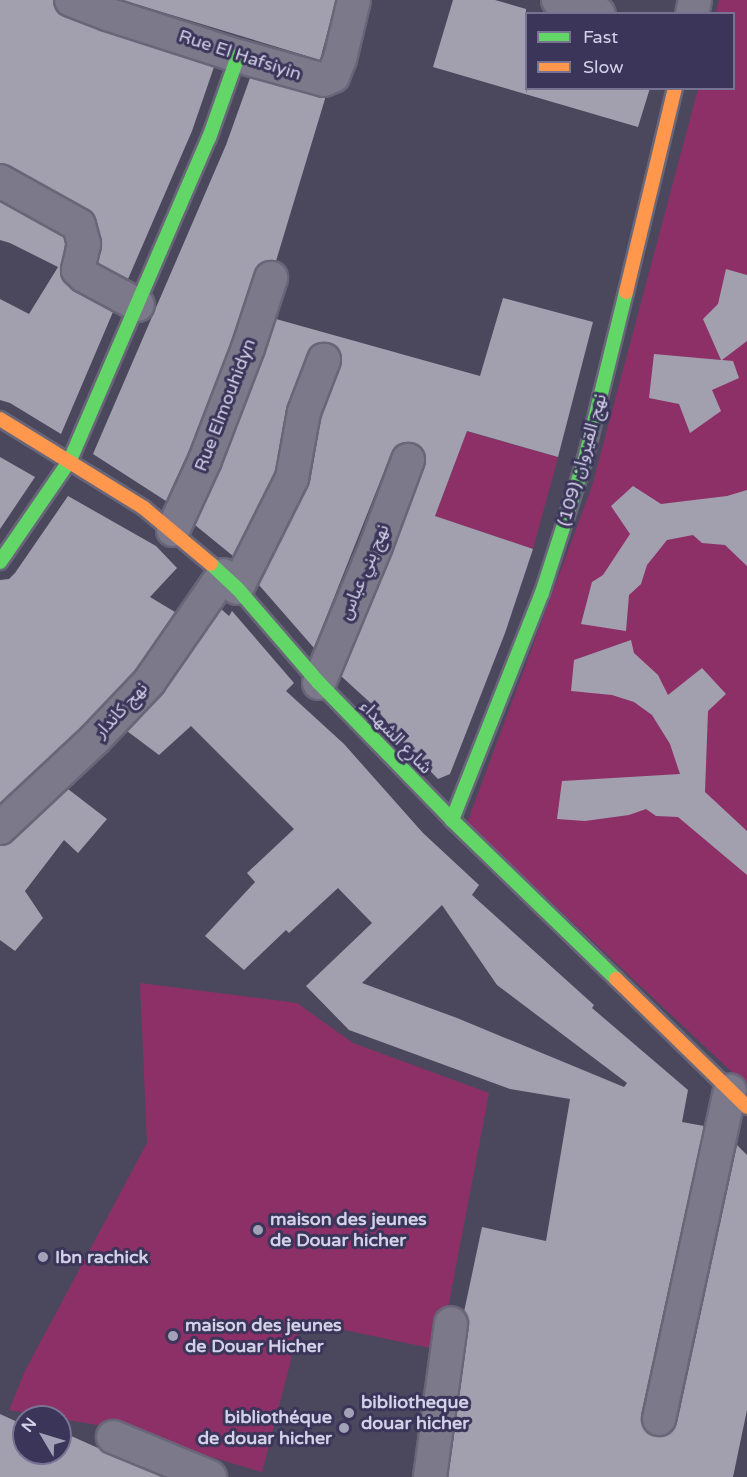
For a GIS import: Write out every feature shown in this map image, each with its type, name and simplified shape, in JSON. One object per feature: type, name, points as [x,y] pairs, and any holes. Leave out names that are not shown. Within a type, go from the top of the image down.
[{"type":"street","name":"Rue El Hafsiyin","points":[[71,0],[107,14],[311,78],[330,78],[336,72],[354,0]]},
{"type":"street","points":[[558,0],[594,12]]},
{"type":"street","points":[[0,562],[70,460],[209,138],[238,56]]},
{"type":"street","name":"نهج القيروان (109)","points":[[452,820],[542,593],[585,459],[675,90]]},
{"type":"street","points":[[0,181],[79,225],[84,244],[78,270],[84,276],[138,305]]},
{"type":"street","name":"Rue Elmouhidyn","points":[[173,530],[205,460],[248,348],[271,278]]},
{"type":"street","name":"نهج كاندار","points":[[0,828],[95,738],[149,682],[230,582],[292,478],[302,418],[324,360]]},
{"type":"street","name":"شارع الشهداء","points":[[0,419],[70,460],[173,530],[230,582],[319,683],[452,820],[738,1099]]},
{"type":"street","name":"نهج بني عباس","points":[[319,683],[376,546],[408,460]]},
{"type":"street","points":[[659,1419],[738,1099]]},
{"type":"street","points":[[430,1477],[451,1323]]},
{"type":"street","points":[[113,1437],[210,1477]]},
{"type":"shaded area","points":[[719,0],[747,0],[747,1086],[467,823],[592,486],[698,90],[735,90],[735,12],[716,12]]},
{"type":"shaded area","points":[[426,420],[558,457],[533,549],[435,516],[454,466],[417,454]]},
{"type":"shaded area","name":"maison des jeunes de Douar Hicher","points":[[140,983],[297,1003],[353,1043],[489,1093],[440,1350],[301,1321],[262,1472],[109,1427],[72,1421],[72,1405],[12,1405],[12,1411],[9,1410],[25,1371],[147,1143]]},
{"type":"building","points":[[0,0],[53,0],[57,11],[64,17],[214,67],[192,131],[128,279],[98,263],[101,240],[93,214],[9,165],[0,163]]},
{"type":"building","points":[[122,0],[336,0],[320,60]]},
{"type":"building","points":[[453,0],[495,0],[526,9],[526,93],[527,90],[649,90],[638,127],[433,67]]},
{"type":"building","points":[[250,78],[325,97],[325,99],[276,261],[259,264],[254,272],[231,342],[188,453],[166,501],[93,454],[226,145]]},
{"type":"building","points":[[0,202],[64,237],[61,274],[65,282],[75,292],[113,312],[61,434],[10,403],[0,400],[0,299],[29,314],[58,267],[0,240]]},
{"type":"building","points":[[726,269],[747,275],[747,341],[722,360],[733,361],[739,378],[712,390],[721,411],[690,433],[679,404],[649,398],[654,354],[721,360],[703,319],[718,304]]},
{"type":"building","points":[[503,298],[593,322],[558,457],[467,431],[435,516],[533,549],[505,633],[450,774],[438,779],[407,747],[375,707],[341,676],[425,466],[426,456],[421,448],[414,443],[404,442],[391,454],[314,648],[259,585],[310,482],[321,417],[341,366],[342,357],[338,348],[330,343],[321,342],[312,346],[307,354],[286,409],[275,472],[233,556],[195,525],[222,466],[276,319],[480,376]]},
{"type":"building","points":[[0,457],[35,477],[0,529]]},
{"type":"building","points":[[633,486],[661,504],[727,496],[747,490],[747,566],[725,545],[702,543],[693,535],[667,540],[647,565],[641,584],[629,595],[626,631],[581,624],[592,582],[603,575],[630,534],[611,506]]},
{"type":"building","points":[[68,496],[156,546],[177,568],[150,597],[175,612],[135,671],[78,731],[0,803],[0,580],[9,579],[15,573]]},
{"type":"building","points":[[221,609],[229,616],[232,611],[294,683],[286,691],[344,744],[423,833],[479,885],[472,895],[594,1005],[592,1008],[688,1090],[682,1122],[704,1126],[641,1415],[642,1425],[647,1433],[655,1436],[665,1436],[673,1431],[677,1423],[737,1145],[747,1155],[747,1410],[733,1477],[448,1477],[469,1325],[464,1312],[482,1227],[546,1241],[570,1099],[510,1089],[349,1030],[306,986],[372,923],[338,888],[289,933],[286,930],[244,970],[205,936],[255,882],[247,873],[294,829],[191,726],[159,755],[127,731],[164,692]],"holes":[[[442,905],[497,985],[627,1083],[624,1087],[457,1018],[362,983]]]},
{"type":"building","points":[[631,640],[634,653],[658,675],[668,695],[702,668],[726,694],[708,711],[705,792],[747,831],[747,875],[678,817],[656,816],[646,809],[629,815],[585,821],[557,819],[562,781],[680,774],[670,744],[652,715],[634,702],[612,695],[571,691],[574,660]]},
{"type":"building","points":[[68,789],[107,819],[78,853],[64,840],[25,891],[43,918],[15,951],[0,940],[0,845],[12,841]]},
{"type":"building","points":[[0,1414],[12,1420],[12,1465],[72,1465],[72,1436],[163,1477],[0,1477]]},
{"type":"traffic: fast","points":[[0,562],[70,460],[209,138],[238,56]]},
{"type":"traffic: fast","points":[[452,820],[542,593],[585,459],[626,292]]},
{"type":"traffic: fast","points":[[211,564],[237,588],[319,683],[452,820],[616,979]]},
{"type":"traffic: slow","points":[[626,292],[675,90]]},
{"type":"traffic: slow","points":[[0,419],[144,508],[211,564]]},
{"type":"traffic: slow","points":[[616,979],[747,1107]]},
{"type":"place","name":"maison des jeunes de Douar hicher","points":[[258,1230]]},
{"type":"place","name":"Ibn rachick","points":[[43,1257]]},
{"type":"place","name":"maison des jeunes de Douar Hicher","points":[[173,1336]]},
{"type":"place","name":"bibliotheque douar hicher","points":[[349,1413]]},
{"type":"place","name":"bibliothéque de douar hicher","points":[[344,1428]]}]
